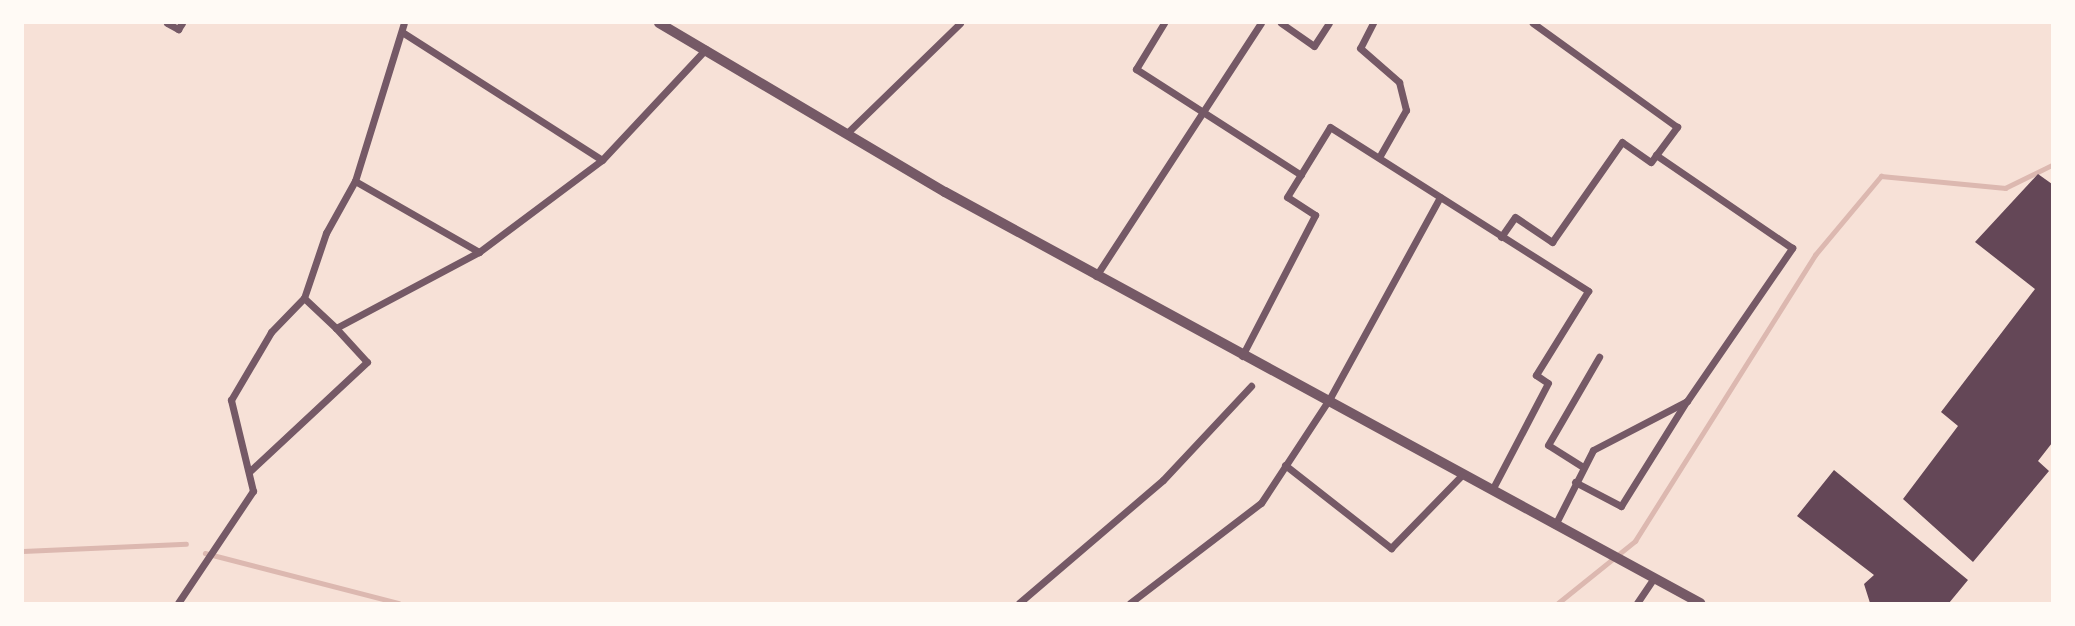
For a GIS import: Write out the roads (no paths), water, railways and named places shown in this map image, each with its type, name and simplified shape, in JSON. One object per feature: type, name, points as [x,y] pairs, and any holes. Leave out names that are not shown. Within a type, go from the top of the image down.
[{"type":"street","points":[[167,23],[177,29],[182,23]]},
{"type":"street","points":[[178,603],[253,491],[231,400],[271,332],[304,298],[326,233],[355,181],[404,23]]},
{"type":"street","points":[[659,23],[846,134],[1096,275],[1242,356],[1330,398],[1700,603]]},
{"type":"street","points":[[846,134],[960,23]]},
{"type":"street","points":[[1164,23],[1136,69],[1301,175]]},
{"type":"street","points":[[1096,275],[1200,110],[1261,23]]},
{"type":"street","points":[[1281,23],[1314,47],[1329,23]]},
{"type":"street","points":[[1373,23],[1360,48],[1399,82],[1406,110],[1381,154]]},
{"type":"street","points":[[1501,237],[1515,217],[1552,242],[1622,142],[1651,162],[1676,127],[1533,23]]},
{"type":"street","points":[[401,32],[602,160]]},
{"type":"street","points":[[336,328],[479,252],[602,160],[706,49]]},
{"type":"street","points":[[1242,356],[1315,215],[1287,197],[1330,127],[1381,154],[1440,197],[1588,291],[1536,375],[1548,383],[1492,490]]},
{"type":"street","points":[[1575,482],[1621,506],[1687,401],[1792,248],[1656,155]]},
{"type":"street","points":[[355,181],[479,252]]},
{"type":"street","points":[[1130,603],[1261,503],[1330,398],[1440,197]]},
{"type":"street","points":[[250,471],[367,362],[304,298]]},
{"type":"street","points":[[1583,467],[1548,445],[1599,357]]},
{"type":"street","points":[[1019,603],[1163,480],[1251,386]]},
{"type":"street","points":[[1555,525],[1593,450],[1687,401]]},
{"type":"street","points":[[1284,465],[1391,548],[1463,474]]},
{"type":"street","points":[[1637,603],[1654,578]]},
{"type":"waterway","points":[[1558,603],[1635,541],[1815,255],[1881,176],[2005,188],[2052,165]]},
{"type":"waterway","points":[[23,551],[186,544]]},
{"type":"waterway","points":[[205,553],[399,603]]}]
